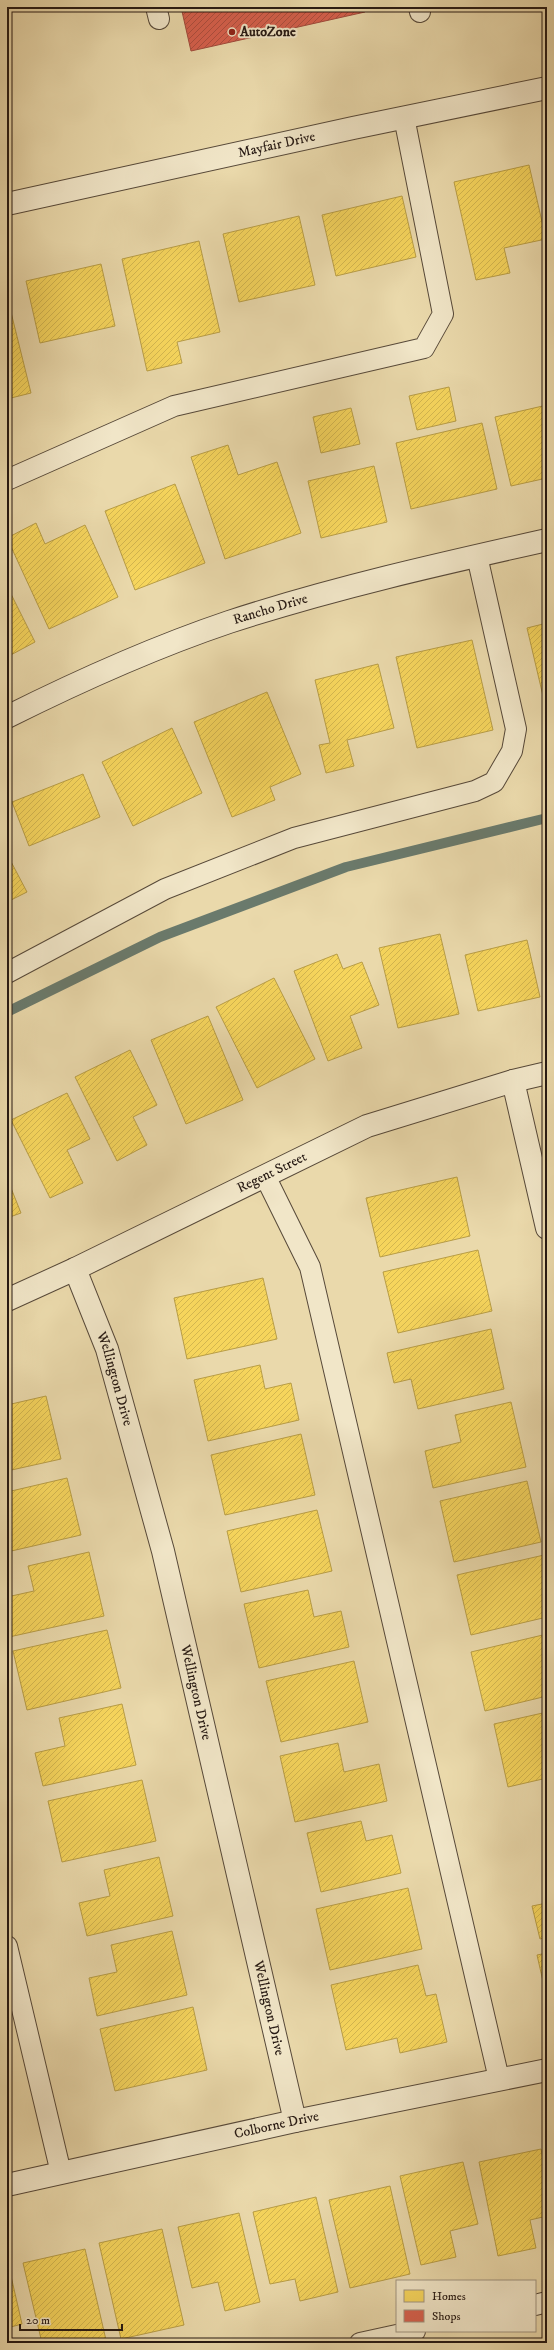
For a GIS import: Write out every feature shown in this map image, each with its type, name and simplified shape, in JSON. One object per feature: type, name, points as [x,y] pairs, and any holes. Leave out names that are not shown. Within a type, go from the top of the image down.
[{"type":"street","name":"Mayfair Drive","points":[[7,204],[547,88]]},
{"type":"street","name":"Rancho Drive","points":[[7,717],[85,677],[228,622],[372,580],[547,540]]},
{"type":"street","name":"Regent Street","points":[[7,1300],[76,1269],[367,1126],[514,1081],[547,1073]]},
{"type":"street","points":[[514,1081],[547,1228]]},
{"type":"street","name":"Wellington Drive","points":[[76,1269],[107,1349],[163,1551],[295,2121]]},
{"type":"street","name":"Colborne Drive","points":[[7,2185],[295,2121],[547,2070]]},
{"type":"lane","points":[[7,480],[174,406],[424,348],[443,314],[404,118]]},
{"type":"lane","points":[[7,973],[166,889],[294,838],[475,791],[494,782],[512,751],[516,729],[477,556]]},
{"type":"lane","points":[[265,1176],[310,1268],[500,2079]]},
{"type":"lane","points":[[7,1946],[61,2173]]},
{"type":"lane","points":[[536,2305],[547,2302]]},
{"type":"lane","points":[[360,2343],[410,2332]]},
{"type":"building: Homes","points":[[529,165],[546,239],[504,248],[510,273],[476,280],[454,182]]},
{"type":"building: Homes","points":[[402,196],[416,257],[336,276],[322,215]]},
{"type":"building: Homes","points":[[299,216],[315,285],[239,302],[223,234]]},
{"type":"building: Homes","points":[[199,241],[220,332],[177,342],[182,363],[147,371],[122,259]]},
{"type":"building: Homes","points":[[101,264],[115,326],[40,343],[26,281]]},
{"type":"building: Homes","points":[[7,296],[31,393],[7,399]]},
{"type":"building: Homes","points":[[449,387],[456,421],[417,430],[409,396]]},
{"type":"building: Homes","points":[[547,405],[547,478],[511,486],[495,417]]},
{"type":"building: Homes","points":[[351,408],[360,444],[321,453],[313,417]]},
{"type":"building: Homes","points":[[482,423],[497,489],[411,509],[396,443]]},
{"type":"building: Homes","points":[[228,445],[238,475],[277,462],[301,533],[225,559],[191,457]]},
{"type":"building: Homes","points":[[374,466],[387,522],[321,538],[308,481]]},
{"type":"building: Homes","points":[[175,484],[205,563],[135,590],[105,511]]},
{"type":"building: Homes","points":[[36,523],[45,544],[85,525],[118,597],[49,629],[7,538]]},
{"type":"building: Homes","points":[[7,586],[35,642],[7,657]]},
{"type":"building: Homes","points":[[547,623],[547,713],[527,628]]},
{"type":"building: Homes","points":[[472,640],[493,730],[417,748],[396,657]]},
{"type":"building: Homes","points":[[378,664],[394,728],[347,740],[354,766],[326,773],[319,745],[330,743],[315,680]]},
{"type":"building: Homes","points":[[267,692],[301,774],[270,787],[275,800],[232,817],[194,722]]},
{"type":"building: Homes","points":[[172,728],[202,793],[133,826],[102,762]]},
{"type":"building: Homes","points":[[83,774],[100,817],[29,846],[12,802]]},
{"type":"building: Homes","points":[[7,854],[27,892],[7,902]]},
{"type":"building: Homes","points":[[440,934],[459,1014],[398,1028],[379,948]]},
{"type":"building: Homes","points":[[527,940],[540,997],[478,1011],[465,955]]},
{"type":"building: Homes","points":[[337,954],[343,969],[362,962],[379,1005],[350,1016],[362,1048],[328,1061],[294,971]]},
{"type":"building: Homes","points":[[274,978],[315,1059],[257,1088],[216,1007]]},
{"type":"building: Homes","points":[[208,1016],[243,1100],[186,1124],[151,1040]]},
{"type":"building: Homes","points":[[130,1050],[157,1105],[133,1117],[147,1145],[117,1161],[75,1077]]},
{"type":"building: Homes","points":[[67,1093],[90,1139],[67,1150],[83,1183],[50,1198],[11,1120]]},
{"type":"building: Homes","points":[[457,1177],[470,1236],[380,1257],[366,1198]]},
{"type":"building: Homes","points":[[7,1178],[21,1213],[7,1218]]},
{"type":"building: Homes","points":[[478,1250],[492,1311],[398,1333],[383,1272]]},
{"type":"building: Homes","points":[[263,1278],[277,1339],[187,1359],[174,1298]]},
{"type":"building: Homes","points":[[491,1329],[504,1389],[418,1409],[411,1379],[394,1383],[387,1353]]},
{"type":"building: Homes","points":[[260,1365],[265,1389],[291,1383],[299,1420],[208,1441],[194,1380]]},
{"type":"building: Homes","points":[[46,1396],[61,1459],[7,1471],[7,1405]]},
{"type":"building: Homes","points":[[511,1402],[526,1467],[433,1488],[425,1451],[461,1442],[455,1415]]},
{"type":"building: Homes","points":[[301,1434],[315,1495],[225,1515],[211,1455]]},
{"type":"building: Homes","points":[[67,1478],[81,1535],[7,1552],[7,1492]]},
{"type":"building: Homes","points":[[527,1481],[541,1542],[454,1562],[440,1501]]},
{"type":"building: Homes","points":[[317,1510],[332,1571],[241,1592],[227,1531]]},
{"type":"building: Homes","points":[[89,1552],[104,1616],[9,1637],[7,1597],[34,1591],[28,1566]]},
{"type":"building: Homes","points":[[544,1555],[547,1568],[547,1617],[471,1635],[457,1575]]},
{"type":"building: Homes","points":[[308,1590],[314,1617],[341,1611],[349,1647],[259,1668],[244,1604]]},
{"type":"building: Homes","points":[[107,1630],[121,1688],[27,1710],[13,1651]]},
{"type":"building: Homes","points":[[547,1634],[547,1696],[485,1711],[471,1652]]},
{"type":"building: Homes","points":[[354,1661],[368,1722],[281,1742],[266,1681]]},
{"type":"building: Homes","points":[[122,1704],[136,1765],[43,1786],[35,1753],[65,1746],[59,1718]]},
{"type":"building: Homes","points":[[547,1712],[547,1778],[508,1787],[494,1724]]},
{"type":"building: Homes","points":[[338,1743],[344,1772],[379,1764],[387,1801],[295,1822],[280,1756]]},
{"type":"building: Homes","points":[[142,1780],[156,1841],[62,1862],[48,1801]]},
{"type":"building: Homes","points":[[361,1821],[366,1841],[392,1835],[401,1873],[321,1892],[307,1833]]},
{"type":"building: Homes","points":[[159,1857],[173,1916],[87,1936],[79,1903],[110,1896],[104,1870]]},
{"type":"building: Homes","points":[[408,1888],[422,1949],[330,1970],[316,1909]]},
{"type":"building: Homes","points":[[547,1903],[547,1937],[540,1939],[532,1906]]},
{"type":"building: Homes","points":[[172,1931],[187,1995],[97,2016],[89,1978],[117,1972],[111,1945]]},
{"type":"building: Homes","points":[[547,1953],[547,1999],[537,1955]]},
{"type":"building: Homes","points":[[418,1965],[426,1996],[436,1994],[447,2042],[400,2053],[397,2038],[346,2050],[331,1985]]},
{"type":"building: Homes","points":[[193,2007],[207,2070],[115,2091],[100,2029]]},
{"type":"building: Homes","points":[[541,2149],[547,2182],[547,2216],[530,2220],[536,2248],[498,2256],[479,2162]]},
{"type":"building: Homes","points":[[463,2162],[478,2224],[450,2231],[456,2257],[421,2265],[400,2176]]},
{"type":"building: Homes","points":[[390,2186],[410,2274],[350,2288],[329,2200]]},
{"type":"building: Homes","points":[[316,2197],[338,2292],[300,2301],[295,2279],[270,2284],[253,2212]]},
{"type":"building: Homes","points":[[239,2213],[260,2302],[225,2311],[218,2282],[192,2288],[178,2227]]},
{"type":"building: Homes","points":[[162,2229],[184,2325],[121,2339],[99,2243]]},
{"type":"building: Homes","points":[[85,2249],[106,2340],[95,2343],[42,2343],[23,2263]]},
{"type":"building: Homes","points":[[7,2276],[11,2276],[22,2324],[7,2328]]},
{"type":"building: Shops","name":"AutoZone","points":[[181,7],[364,7],[365,12],[191,51]]},
{"type":"waterway","points":[[7,1012],[160,937],[346,867],[547,818]]},
{"type":"place","name":"AutoZone","points":[[232,32]]}]
